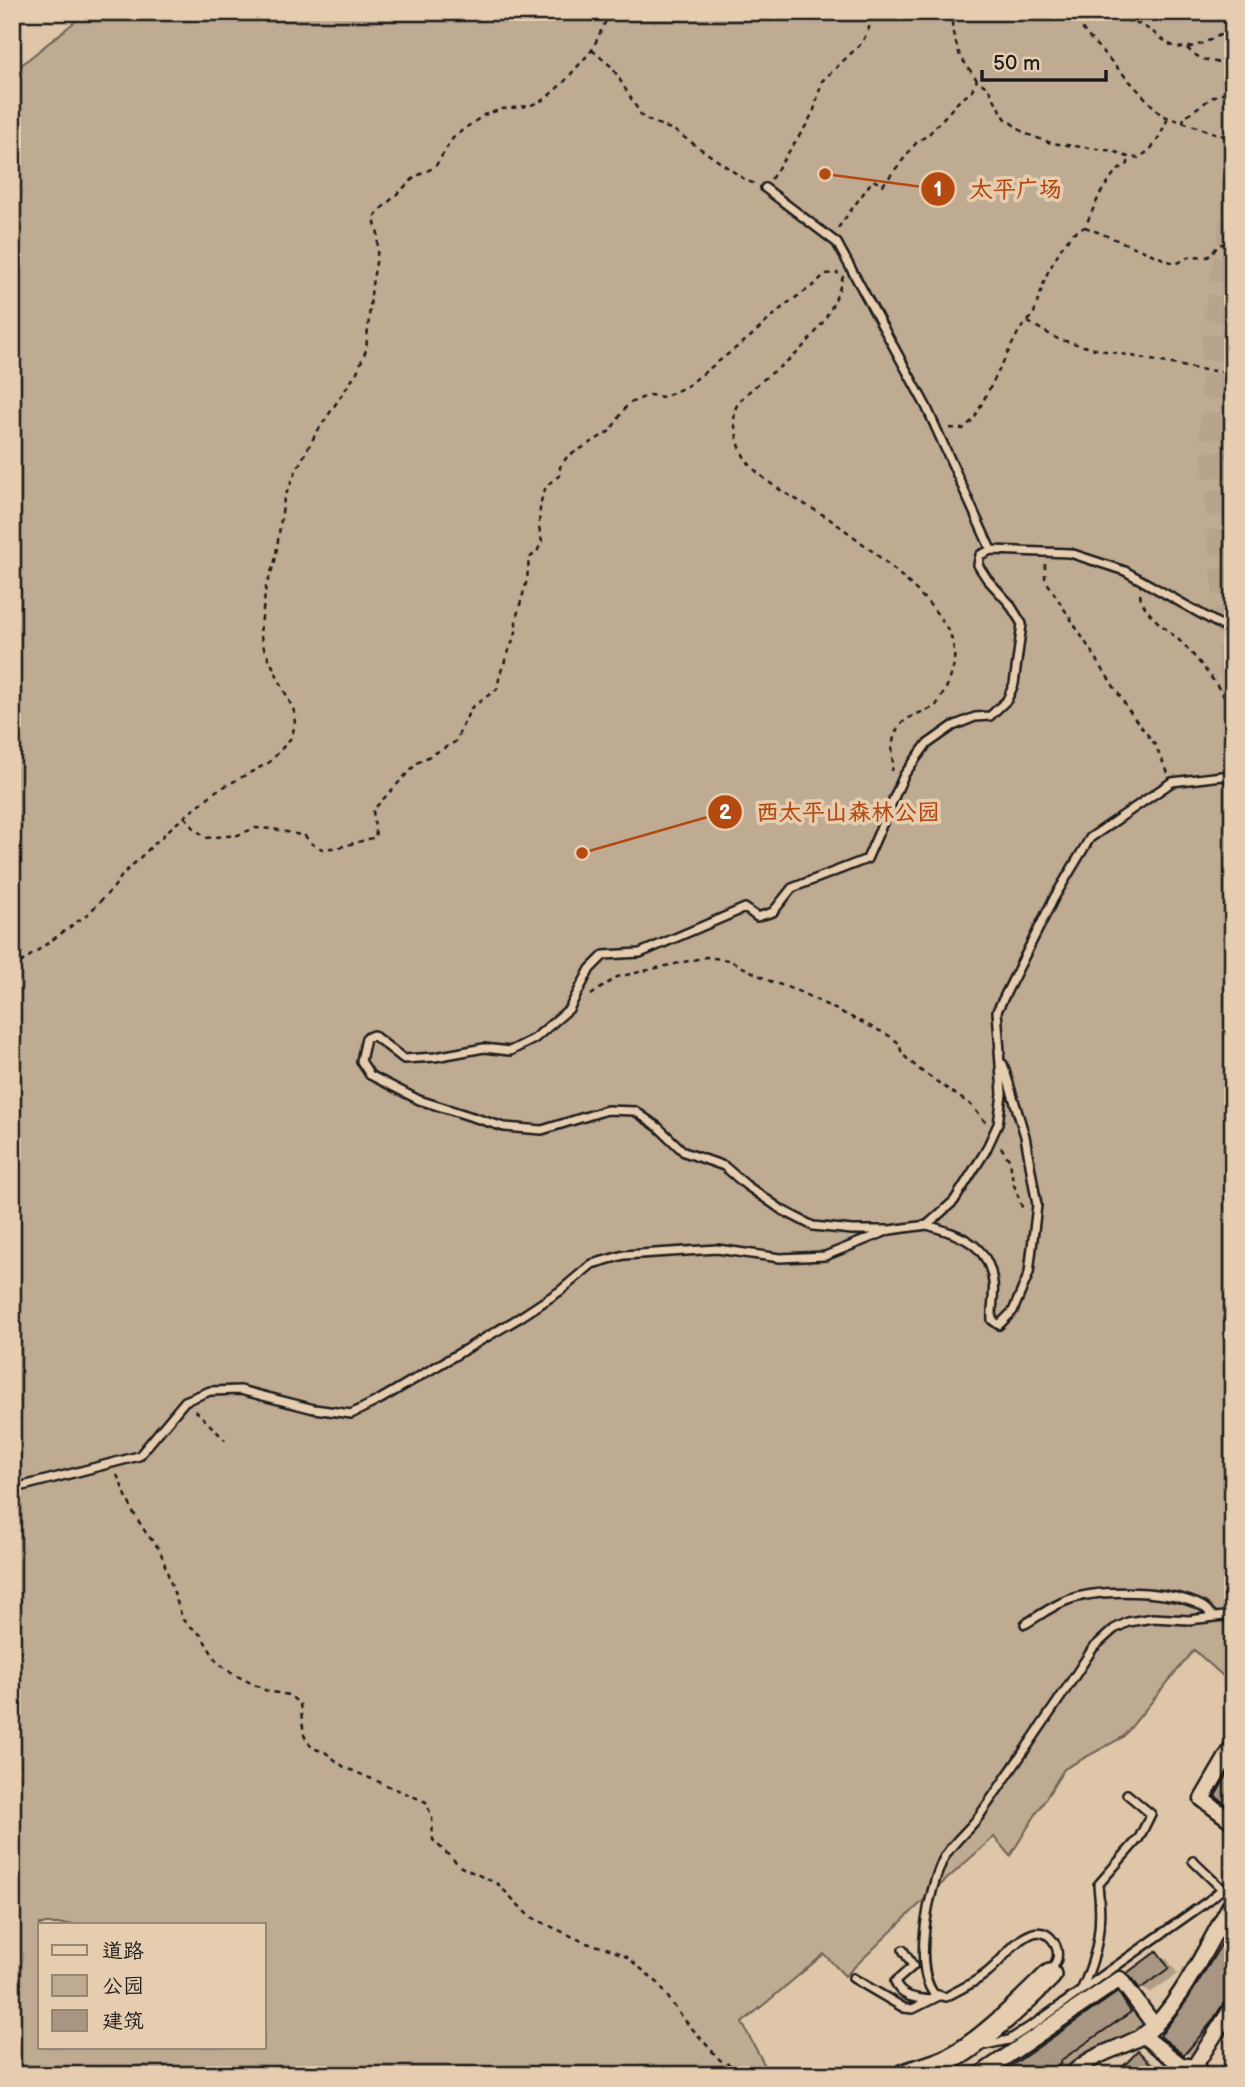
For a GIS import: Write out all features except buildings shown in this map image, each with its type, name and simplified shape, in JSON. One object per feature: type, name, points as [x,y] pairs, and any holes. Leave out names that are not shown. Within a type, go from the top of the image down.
[{"type":"street","points":[[1233,1746],[1202,1799],[1233,1822]]},
{"type":"street","points":[[1071,2075],[1093,2057],[1142,2035],[1155,2025],[1175,2000],[1233,1900]]},
{"type":"street","points":[[904,2075],[951,2059],[1028,1997],[1050,1975]]},
{"type":"street","points":[[979,2075],[1120,1979],[1155,2025]]},
{"type":"street","points":[[1142,2035],[1181,2065],[1194,2067],[1233,2006]]},
{"type":"lane","points":[[765,188],[837,243],[936,428],[991,550]]},
{"type":"lane","points":[[999,1050],[1025,1136],[1037,1205],[1029,1273],[1013,1311],[999,1325],[992,1320],[993,1283],[984,1252],[957,1234],[927,1226],[852,1230],[813,1226],[782,1210],[724,1166],[684,1152],[658,1127],[635,1111],[607,1110],[542,1130],[504,1127],[419,1100],[370,1075],[361,1061],[366,1038],[373,1035],[404,1059],[435,1057],[484,1048],[510,1051],[534,1039],[569,1009],[590,969],[604,955],[640,953],[745,908],[757,917],[773,912],[792,888],[867,859],[904,775],[926,745],[953,726],[975,717],[990,716],[1007,700],[1014,684],[1022,624],[1009,603],[986,579],[978,565],[980,555],[991,550],[1070,553],[1125,571],[1233,632]]},
{"type":"lane","points":[[927,1226],[954,1201],[998,1124],[1002,1094],[997,1011],[1054,898],[1090,838],[1172,782],[1222,776],[1233,778]]},
{"type":"lane","points":[[12,1486],[23,1486],[139,1457],[185,1401],[210,1391],[240,1390],[314,1409],[351,1414],[519,1318],[560,1291],[592,1264],[624,1255],[717,1249],[780,1258],[825,1256],[890,1230]]},
{"type":"lane","points":[[12,1478],[23,1486]]},
{"type":"lane","points":[[1025,1624],[1065,1600],[1087,1594],[1132,1592],[1185,1600],[1203,1606],[1214,1617]]},
{"type":"lane","points":[[936,1998],[928,1987],[923,1960],[931,1901],[942,1864],[947,1853],[976,1820],[1093,1648],[1114,1629],[1128,1622],[1153,1618],[1189,1620],[1233,1615]]},
{"type":"lane","points":[[1080,1992],[1099,1942],[1101,1912],[1098,1885],[1139,1838],[1152,1814],[1127,1794]]},
{"type":"lane","points":[[963,2050],[1009,2040],[1222,1889],[1193,1861]]},
{"type":"lane","points":[[903,1950],[913,1966],[895,1982],[897,1989],[905,1995],[946,1997],[988,1973],[1031,1933],[1040,1932],[1055,1942],[1057,1958],[1050,1975]]},
{"type":"lane","points":[[852,1978],[904,2008],[913,2009],[936,1998]]},
{"type":"path","points":[[594,12],[609,15],[618,12]]},
{"type":"path","points":[[592,50],[612,67],[643,118],[675,131],[747,181],[765,188],[807,124],[822,81],[862,43],[869,28],[871,12]]},
{"type":"path","points":[[951,12],[953,33],[960,56],[977,80],[988,88],[1005,118],[1024,133],[1051,143],[1112,151],[1138,158],[1149,151],[1159,138],[1168,118]]},
{"type":"path","points":[[1071,12],[1086,34],[1161,116],[1233,139]]},
{"type":"path","points":[[1097,12],[1104,18],[1134,22],[1151,30],[1170,45],[1186,48],[1199,46],[1233,30]]},
{"type":"path","points":[[12,968],[88,914],[123,874],[216,790],[270,762],[291,738],[295,724],[290,701],[260,634],[267,587],[275,561],[285,499],[296,471],[366,351],[377,257],[378,234],[374,219],[415,177],[435,167],[453,138],[464,129],[484,115],[502,109],[529,106],[545,99],[592,50],[609,15]]},
{"type":"path","points":[[1186,48],[1203,60],[1233,68]]},
{"type":"path","points":[[830,238],[873,180],[883,185],[890,179],[916,142],[928,135],[958,102],[971,92],[977,80]]},
{"type":"path","points":[[1183,123],[1184,117],[1213,97],[1233,89]]},
{"type":"path","points":[[936,428],[963,429],[974,419],[1020,328],[1033,316],[1046,276],[1061,248],[1073,233],[1085,227],[1100,194],[1115,172],[1128,164],[1128,157]]},
{"type":"path","points":[[1085,227],[1176,264],[1191,256],[1208,257],[1220,244],[1233,245]]},
{"type":"path","points":[[185,817],[206,838],[238,835],[255,828],[273,829],[305,836],[312,844],[322,849],[376,838],[373,810],[417,763],[455,742],[471,708],[497,689],[516,632],[516,619],[527,580],[529,558],[537,552],[542,541],[539,534],[540,510],[546,487],[560,475],[560,467],[567,457],[610,431],[628,404],[649,395],[664,397],[687,386],[825,274],[836,272],[843,274],[837,299],[824,324],[797,352],[744,395],[735,410],[737,437],[745,459],[764,479],[839,526],[883,559],[923,598],[951,638],[952,676],[935,707],[906,718],[899,725],[892,743],[891,774]]},
{"type":"path","points":[[1028,322],[1058,339],[1091,348],[1197,369],[1233,373]]},
{"type":"path","points":[[1045,552],[1045,579],[1132,715],[1154,743],[1172,782]]},
{"type":"path","points":[[1138,579],[1141,600],[1186,646],[1221,689],[1233,711]]},
{"type":"path","points":[[569,1009],[617,977],[706,957],[729,960],[888,1035],[899,1043],[901,1054],[971,1105],[994,1132],[1010,1161],[1016,1191],[1034,1231]]},
{"type":"path","points":[[185,1401],[225,1440]]},
{"type":"path","points":[[115,1462],[118,1481],[133,1512],[160,1550],[183,1620],[201,1635],[217,1662],[233,1674],[267,1691],[289,1695],[300,1704],[304,1735],[312,1748],[325,1752],[344,1767],[426,1802],[432,1818],[433,1840],[461,1867],[498,1884],[529,1916],[586,1943],[627,1957],[659,1983],[688,2024],[720,2060],[750,2075]]},
{"type":"green space","points":[[87,12],[1233,12],[1233,1685],[1194,1650],[1123,1737],[1064,1769],[1010,1856],[994,1837],[845,1976],[824,1954],[742,2023],[770,2075],[12,2075],[12,65],[20,66]]},
{"type":"tunnel","points":[[1233,219],[1215,329],[1213,434],[1233,689]]},
{"type":"place","name":"太平广场","points":[[825,174]]},
{"type":"place","name":"西太平山森林公园","points":[[582,853]]}]
